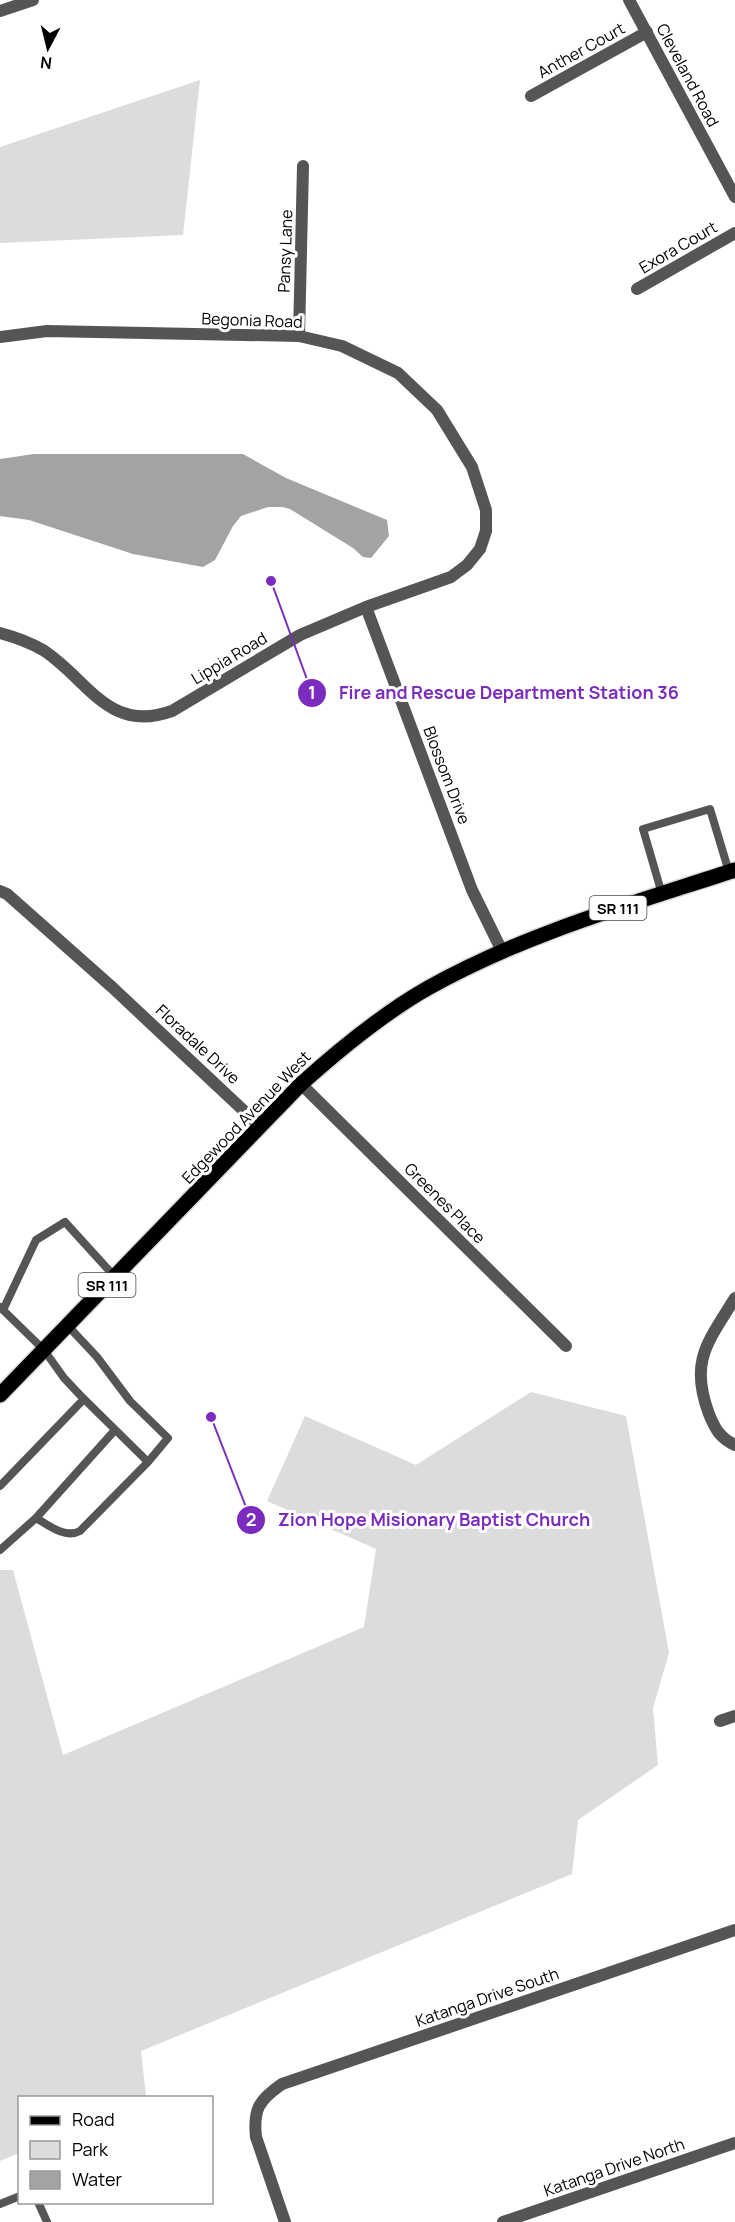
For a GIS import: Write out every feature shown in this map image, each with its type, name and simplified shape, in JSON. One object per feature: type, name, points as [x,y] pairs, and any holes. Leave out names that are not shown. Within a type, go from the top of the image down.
[{"type":"main road","name":"Edgewood Avenue West","points":[[0,1395],[301,1084],[355,1037],[426,989],[502,951],[572,923],[732,871]]},
{"type":"street","points":[[0,11],[33,0]]},
{"type":"street","name":"Cleveland Road","points":[[629,0],[735,196]]},
{"type":"street","name":"Anther Court","points":[[531,96],[647,32]]},
{"type":"street","name":"Pansy Lane","points":[[299,336],[303,166]]},
{"type":"street","name":"Exora Court","points":[[637,289],[735,233]]},
{"type":"street","name":"Begonia Road","points":[[0,337],[47,331],[299,336],[342,346],[398,373],[437,410],[472,467],[486,510],[486,531],[480,549]]},
{"type":"street","name":"Lippia Road","points":[[0,633],[21,639],[44,651],[101,702],[118,712],[136,717],[156,717],[172,711],[300,635],[366,607],[452,577],[467,565],[480,549]]},
{"type":"street","name":"Blossom Drive","points":[[366,607],[472,890],[502,951]]},
{"type":"street","name":"Floradale Drive","points":[[0,891],[7,894],[113,988],[260,1126]]},
{"type":"street","name":"Greenes Place","points":[[301,1084],[566,1346]]},
{"type":"street","points":[[735,1298],[706,1346],[700,1364],[699,1380],[702,1396],[715,1430],[726,1441],[735,1445]]},
{"type":"street","points":[[720,1721],[735,1716]]},
{"type":"street","name":"Katanga Drive South","points":[[285,2222],[256,2137],[254,2123],[258,2107],[266,2095],[282,2084],[735,1930]]},
{"type":"street","name":"Katanga Drive North","points":[[503,2222],[735,2143]]},
{"type":"lane","points":[[662,894],[643,829],[710,809],[732,871]]},
{"type":"lane","points":[[114,1277],[65,1222],[36,1240],[2,1308],[44,1350],[64,1378],[148,1462]]},
{"type":"lane","points":[[36,1518],[63,1533],[75,1534],[80,1531],[148,1462],[168,1438],[130,1401],[97,1357],[68,1326]]},
{"type":"lane","points":[[0,1486],[84,1399]]},
{"type":"lane","points":[[0,1550],[36,1518],[116,1430]]},
{"type":"lane","points":[[0,2204],[18,2197]]},
{"type":"lane","points":[[39,2204],[47,2222]]},
{"type":"green space","points":[[200,80],[183,235],[0,243],[0,147]]},
{"type":"green space","points":[[531,1392],[626,1416],[669,1653],[653,1708],[658,1765],[578,1820],[572,1874],[141,2051],[146,2096],[18,2096],[18,2153],[0,2161],[0,1570],[13,1570],[63,1755],[364,1627],[376,1549],[267,1501],[305,1416],[416,1465]]},
{"type":"water","points":[[34,454],[243,454],[286,478],[387,520],[389,536],[371,558],[363,557],[353,548],[290,509],[268,507],[241,516],[233,526],[215,560],[203,567],[133,554],[29,520],[0,516],[0,459]]},
{"type":"place","name":"Fire and Rescue Department Station 36","points":[[271,581]]},
{"type":"place","name":"Zion Hope Misionary Baptist Church","points":[[211,1417]]}]
